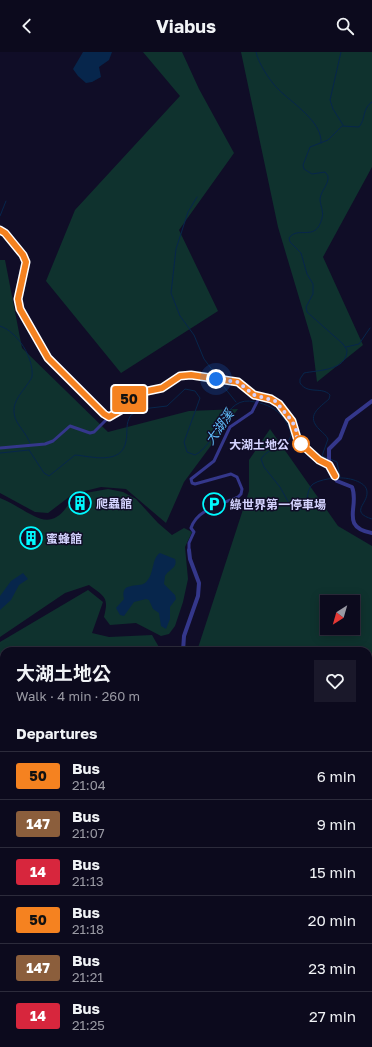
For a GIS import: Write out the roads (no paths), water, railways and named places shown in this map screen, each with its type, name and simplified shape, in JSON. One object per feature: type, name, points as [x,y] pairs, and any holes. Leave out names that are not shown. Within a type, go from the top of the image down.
[{"type":"street","points":[[0,230],[7,236],[26,259],[25,274],[18,299],[19,306],[48,358],[104,414],[109,417]]},
{"type":"street","points":[[0,448],[45,444],[53,441],[70,426],[90,433],[94,432],[109,417],[121,410],[130,397],[136,392],[162,388],[174,379],[185,375],[238,382],[254,395],[271,399],[279,404],[292,421],[298,441],[319,460],[329,465]]},
{"type":"street","points":[[184,647],[186,632],[198,596],[199,583],[190,559],[189,543],[194,532],[191,528],[195,518],[238,496],[241,494],[242,489],[237,477],[231,474],[195,484],[192,483],[191,479],[214,461],[230,427],[252,412],[260,396]]},
{"type":"street","points":[[372,401],[346,422],[340,438],[330,447],[329,457],[329,465],[335,478],[339,482],[349,485],[353,490],[352,516],[355,525],[362,530],[372,533]]},
{"type":"water","points":[[83,52],[112,52],[109,60],[99,67],[101,77],[92,82],[86,83],[73,69]]},
{"type":"water","points":[[160,553],[175,559],[176,562],[165,576],[164,584],[175,595],[176,599],[170,607],[170,619],[166,629],[161,626],[159,613],[153,609],[149,600],[146,599],[134,602],[124,616],[120,615],[116,608],[124,599],[123,593],[127,587],[145,583],[148,580],[155,559]]},
{"type":"water","points":[[23,573],[28,579],[19,585],[11,600],[0,610],[0,596],[11,581]]},
{"type":"waterway","points":[[256,52],[268,77],[275,86],[312,120],[320,135],[321,143]]},
{"type":"waterway","points":[[341,52],[330,100],[333,109],[343,125]]},
{"type":"waterway","points":[[327,458],[322,456],[328,439],[316,425],[314,416],[318,409],[329,399],[330,395],[327,392],[311,390],[303,387],[300,383],[300,379],[304,373],[324,370],[337,366],[346,357],[347,350],[343,344],[307,312],[306,307],[313,294],[313,284],[307,274],[301,253],[290,242],[289,238],[293,234],[316,230],[322,218],[323,213],[320,199],[328,176],[325,172],[312,174],[304,169],[303,165],[310,147],[328,140],[342,126],[359,127],[363,121],[365,110],[372,102]]},
{"type":"waterway","points":[[197,197],[188,212],[176,249],[171,293],[180,316],[194,335],[204,359],[217,376]]},
{"type":"waterway","points":[[0,216],[6,201]]},
{"type":"waterway","points":[[0,326],[13,334],[28,354],[32,377],[15,403],[14,415],[30,443]]},
{"type":"waterway","points":[[346,347],[359,344],[370,328]]},
{"type":"waterway","points":[[220,382],[236,402]]},
{"type":"waterway","name":"大湖溪","points":[[29,450],[44,473],[49,476],[75,455],[97,458],[112,457],[123,449],[126,441],[127,425],[131,415],[142,409],[167,406],[185,389],[195,391],[200,398],[184,442],[187,452],[195,455],[203,449],[210,440],[229,411],[244,401],[255,402]]},
{"type":"waterway","name":"大湖溪","points":[[260,403],[277,411],[283,417],[290,429],[291,436],[288,441],[272,450],[261,459],[264,467],[280,487],[290,505],[299,510],[303,508],[310,487],[313,484],[334,478]]},
{"type":"waterway","points":[[0,453],[29,450]]},
{"type":"waterway","points":[[330,459],[337,462],[340,477]]},
{"type":"waterway","name":"大湖溪","points":[[338,478],[356,480],[364,485],[367,496],[361,507],[361,511],[362,514],[372,519]]},
{"type":"place","name":"大湖土地公","points":[[301,444]]},
{"type":"place","name":"爬蟲館","points":[[80,503]]},
{"type":"place","name":"綠世界第一停車場","points":[[214,504]]},
{"type":"place","name":"蜜蜂館","points":[[31,538]]}]
